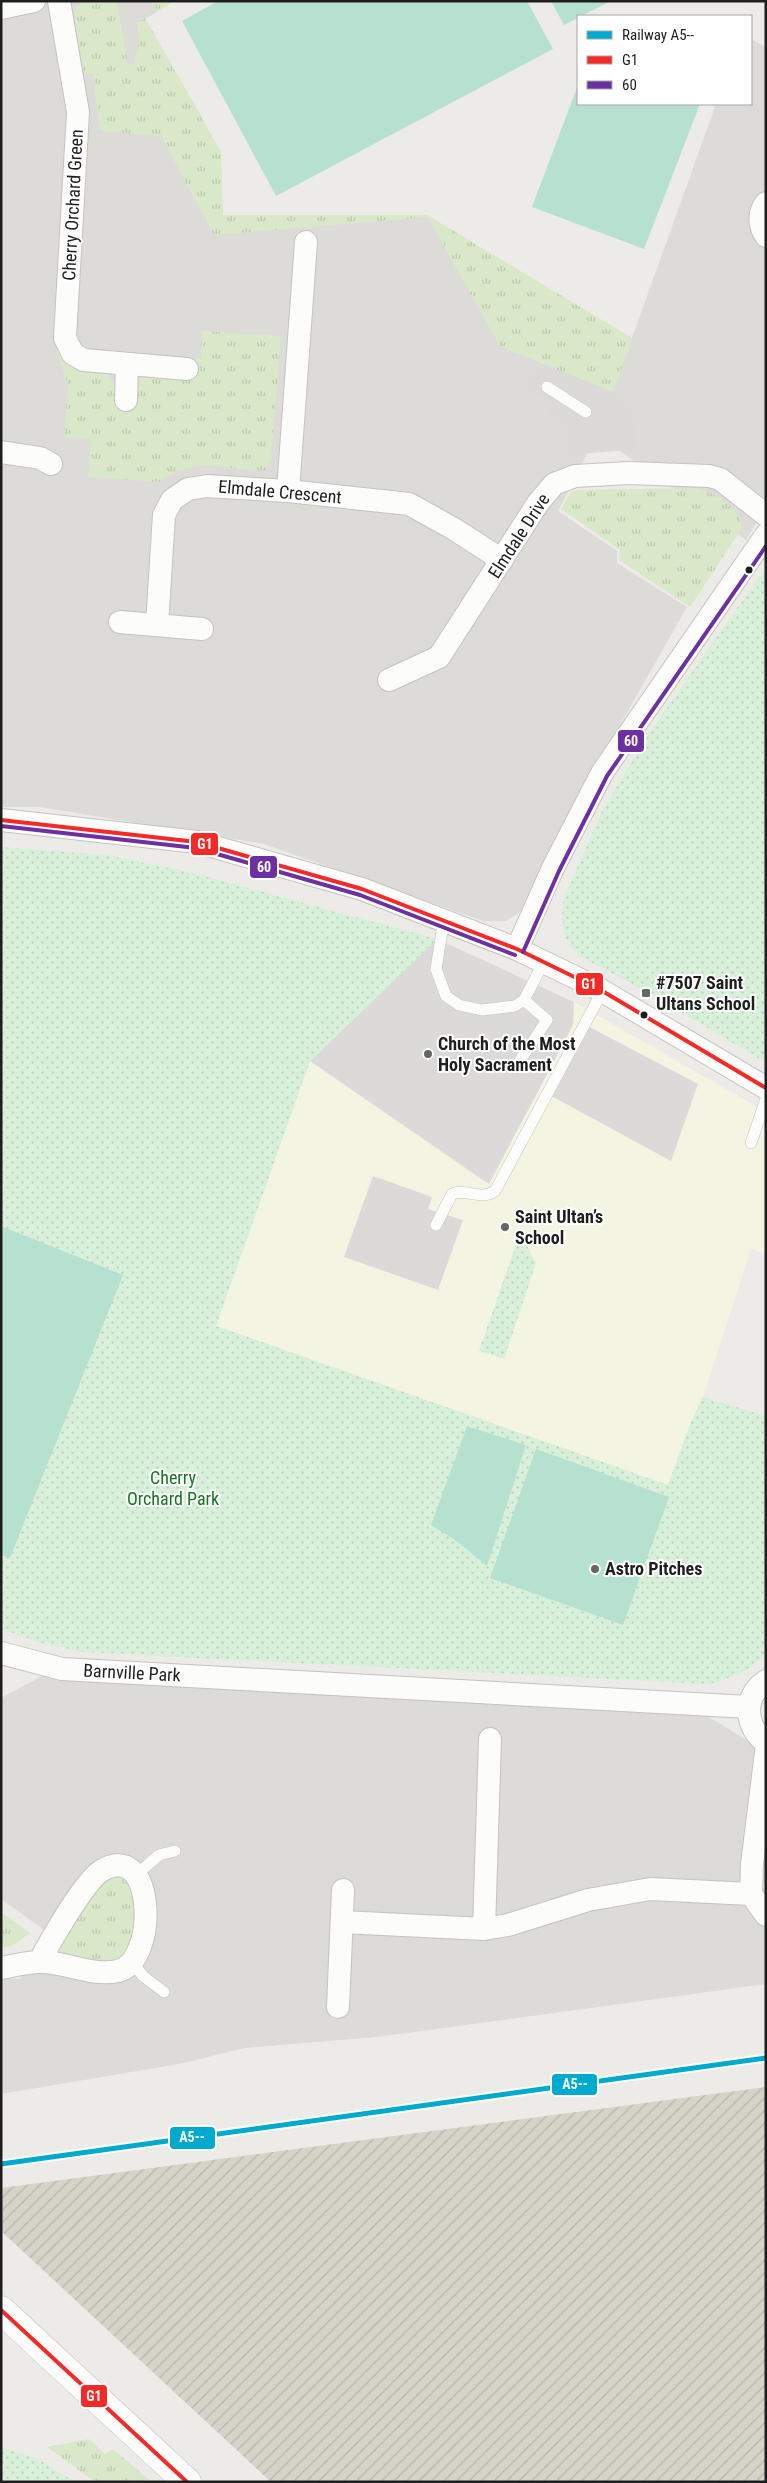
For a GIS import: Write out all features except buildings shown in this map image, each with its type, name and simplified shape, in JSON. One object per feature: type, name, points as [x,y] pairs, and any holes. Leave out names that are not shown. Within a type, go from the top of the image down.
[{"type":"street","points":[[1,8],[34,1]]},
{"type":"street","name":"Cherry Orchard Green","points":[[59,1],[78,112],[65,338],[73,354],[84,360],[187,369]]},
{"type":"street","points":[[766,204],[760,216],[761,226],[766,236]]},
{"type":"street","points":[[288,491],[306,242]]},
{"type":"street","points":[[126,400],[127,364]]},
{"type":"street","points":[[1,452],[32,456],[50,464]]},
{"type":"street","name":"Elmdale Drive","points":[[389,680],[439,657],[546,493],[554,484],[575,476],[630,473],[708,476],[720,479],[766,515]]},
{"type":"street","name":"Elmdale Crescent","points":[[157,625],[164,515],[172,500],[188,489],[207,486],[288,491],[409,504],[447,524],[502,560]]},
{"type":"street","points":[[517,949],[553,868],[602,772],[765,540]]},
{"type":"street","points":[[120,622],[202,629]]},
{"type":"street","points":[[1,820],[197,842],[347,885],[444,919],[544,962],[602,992],[766,1088]]},
{"type":"street","name":"Barnville Park","points":[[1,1653],[62,1669],[749,1707]]},
{"type":"street","points":[[766,1681],[752,1695],[749,1707],[752,1728],[766,1743]]},
{"type":"street","points":[[484,1930],[490,1739]]},
{"type":"street","points":[[766,1752],[752,1864],[751,1894],[766,1915]]},
{"type":"street","points":[[1,1968],[39,1962],[92,1972],[119,1971],[136,1959],[143,1938],[145,1899],[137,1874],[129,1868],[119,1866],[102,1871],[93,1880],[58,1929],[39,1962]]},
{"type":"street","points":[[342,1922],[484,1930],[508,1925],[588,1900],[650,1889],[751,1894]]},
{"type":"street","points":[[338,2006],[343,1890]]},
{"type":"street","points":[[1,2310],[186,2482]]},
{"type":"lane","points":[[547,387],[586,412]]},
{"type":"lane","points":[[444,919],[436,969],[446,996],[459,1005],[482,1010],[515,1006],[524,1000],[544,962]]},
{"type":"lane","points":[[436,1225],[452,1194],[457,1192],[485,1195],[495,1191],[602,992]]},
{"type":"lane","points":[[515,1068],[546,1020],[524,1000]]},
{"type":"lane","points":[[751,1143],[766,1099]]},
{"type":"lane","points":[[137,1874],[159,1855],[175,1851]]},
{"type":"lane","points":[[132,1962],[142,1976],[164,1992]]},
{"type":"shaded area","points":[[1,1],[150,1],[157,12],[145,19],[201,116],[214,234],[428,217],[501,347],[613,391],[716,105],[752,105],[752,40],[766,47],[766,506],[746,540],[597,435],[558,511],[617,551],[617,563],[687,607],[562,827],[523,910],[506,921],[483,921],[264,844],[40,807],[1,807]]},
{"type":"shaded area","points":[[552,365],[606,387],[628,406],[633,416],[637,449],[570,455],[564,451],[571,428],[547,413],[553,403],[525,386],[533,372]]},
{"type":"shaded area","points":[[437,939],[574,1002],[573,1025],[489,1184],[310,1061]]},
{"type":"shaded area","name":"Saint Ultan’s School","points":[[574,1002],[766,1112],[766,1254],[751,1249],[703,1397],[691,1422],[668,1485],[216,1326],[310,1061],[488,1184],[573,1025]]},
{"type":"shaded area","points":[[582,1023],[698,1084],[671,1161],[546,1093]]},
{"type":"shaded area","points":[[373,1176],[432,1197],[428,1209],[463,1220],[438,1290],[344,1257]]},
{"type":"shaded area","points":[[44,1675],[704,1714],[766,1752],[766,1984],[377,2037],[245,2048],[179,2064],[1,2094],[1,1978],[20,1979],[47,1932],[1,1899],[1,1698]]},
{"type":"shaded area","points":[[766,2087],[766,2482],[271,2482],[1,2231],[1,2188]]},
{"type":"green space","points":[[83,1],[117,1],[128,65],[135,63],[139,41],[137,23],[145,18],[221,152],[223,215],[427,215],[632,338],[613,392],[501,347],[428,217],[214,235],[161,136],[100,131],[93,74],[85,75],[74,20],[75,9]]},
{"type":"green space","points":[[150,1],[175,1],[157,12]]},
{"type":"green space","points":[[218,1],[527,1],[553,49],[276,196],[182,21]]},
{"type":"green space","points":[[551,1],[611,1],[584,15],[577,15],[577,18],[564,25]]},
{"type":"green space","points":[[577,88],[577,105],[700,105],[644,249],[532,207]]},
{"type":"green space","points":[[202,331],[281,336],[271,459],[265,471],[203,465],[176,471],[159,482],[88,477],[91,439],[64,437],[68,384],[56,350],[60,350],[106,373],[114,384],[116,407],[131,407],[134,386],[145,377],[162,376],[193,379],[194,358],[201,358]]},
{"type":"green space","points":[[696,488],[718,497],[732,508],[741,521],[742,528],[690,607],[619,560],[620,550],[561,509],[572,491]]},
{"type":"green space","points":[[766,572],[766,1063],[649,993],[580,956],[570,946],[566,938],[562,919],[563,900],[603,809],[652,729],[759,577]]},
{"type":"green space","name":"Cherry Orchard Park","points":[[1,847],[106,855],[189,872],[437,939],[310,1061],[216,1326],[668,1485],[691,1422],[703,1397],[766,1416],[766,1654],[760,1660],[740,1673],[709,1684],[81,1652],[42,1643],[1,1629]]},
{"type":"green space","points":[[1,1226],[123,1275],[10,1558],[1,1555]]},
{"type":"green space","points":[[520,1233],[536,1263],[504,1359],[479,1351]]},
{"type":"green space","points":[[467,1426],[526,1445],[487,1566],[458,1542],[431,1525]]},
{"type":"green space","name":"Astro Pitches","points":[[536,1449],[669,1497],[623,1625],[490,1578]]},
{"type":"green space","points":[[112,1875],[122,1877],[128,1885],[134,1905],[133,1926],[126,1957],[114,1962],[62,1958],[57,1951],[58,1943],[104,1880]]},
{"type":"green space","points":[[1,1912],[30,1933],[14,1945],[1,1948]]},
{"type":"green space","points":[[89,2439],[105,2454],[113,2449],[152,2482],[95,2482],[47,2447]]},
{"type":"green space","points":[[1,2447],[36,2458],[75,2482],[1,2482]]},
{"type":"rail line","name":"A5--","points":[[1,2164],[766,2058]]},
{"type":"transit line","name":"60","points":[[523,952],[559,871],[607,776],[766,546]]},
{"type":"transit line","name":"G1","points":[[1,820],[197,842],[362,889],[517,949],[599,989],[766,1088]]},
{"type":"transit line","name":"60","points":[[1,826],[196,848],[360,895],[515,955]]},
{"type":"transit line","name":"G1","points":[[1,2310],[187,2482]]},
{"type":"place","name":"#7507 Saint Ultans School","points":[[646,993]]},
{"type":"place","name":"Church of the Most Holy Sacrament","points":[[428,1054]]},
{"type":"place","name":"Saint Ultan’s School","points":[[505,1227]]},
{"type":"place","name":"Astro Pitches","points":[[595,1569]]}]
